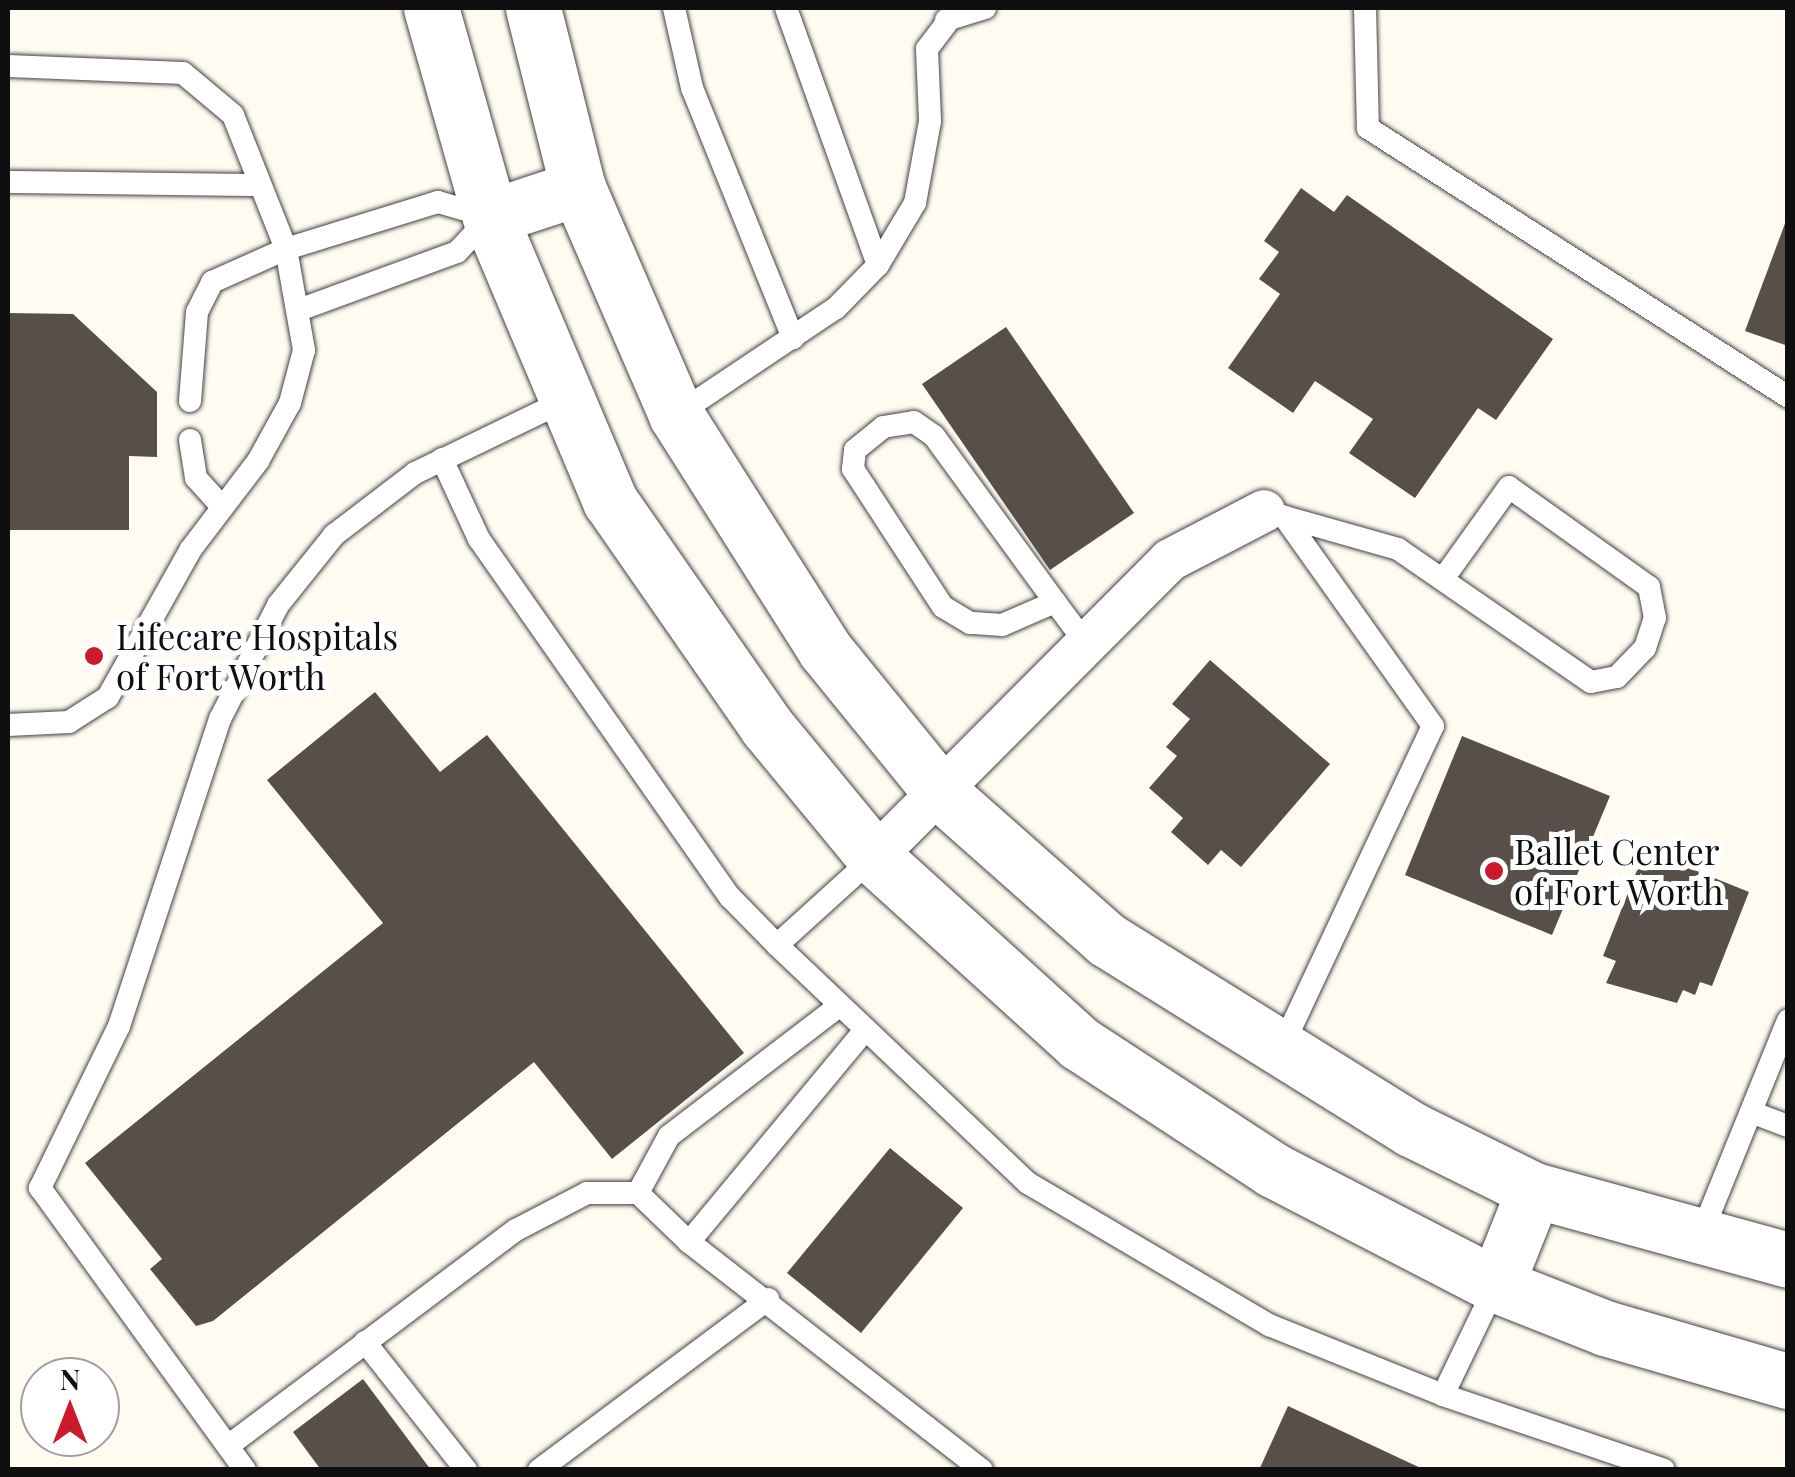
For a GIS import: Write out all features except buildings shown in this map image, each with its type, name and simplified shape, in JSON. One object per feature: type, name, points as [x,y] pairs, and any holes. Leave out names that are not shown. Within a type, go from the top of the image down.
[{"type":"street","points":[[431,8],[490,217],[562,402],[610,502],[664,586],[874,857],[1079,1043],[1175,1111],[1496,1285],[1604,1328],[1788,1381]]},
{"type":"street","points":[[533,8],[578,188],[676,415],[825,650],[942,794],[1107,940],[1278,1054],[1534,1190],[1698,1240],[1788,1260]]},
{"type":"street","points":[[490,217],[578,188]]},
{"type":"street","points":[[874,857],[942,794],[1170,560],[1274,514]]},
{"type":"street","points":[[1496,1285],[1534,1190]]},
{"type":"lane","points":[[674,8],[698,104],[793,338]]},
{"type":"lane","points":[[786,8],[878,264]]},
{"type":"lane","points":[[676,415],[793,338],[878,264],[915,202],[930,121],[926,49],[952,14],[985,8]]},
{"type":"lane","points":[[1366,8],[1368,128],[1788,398]]},
{"type":"lane","points":[[8,66],[183,73],[233,115],[286,249],[301,309],[304,350],[290,403],[222,507],[108,697],[69,722],[8,725]]},
{"type":"lane","points":[[8,182],[258,185]]},
{"type":"lane","points":[[190,402],[197,312],[212,282],[286,249],[438,202],[490,217],[457,252],[301,309]]},
{"type":"lane","points":[[245,1470],[40,1188],[119,1026],[220,719],[278,605],[334,535],[442,459],[562,402]]},
{"type":"lane","points":[[1055,602],[1002,625],[970,623],[943,607],[854,469],[855,450],[884,426],[914,422],[934,436],[1088,646]]},
{"type":"lane","points":[[190,440],[196,478],[222,507]]},
{"type":"lane","points":[[442,459],[478,539],[730,897],[864,1031],[1028,1183],[1269,1325],[1443,1395],[1664,1470]]},
{"type":"lane","points":[[1274,514],[1398,549],[1445,576],[1591,682],[1616,677],[1644,648],[1655,618],[1649,587],[1509,487],[1445,576]]},
{"type":"lane","points":[[1274,514],[1433,726],[1278,1054]]},
{"type":"lane","points":[[776,945],[874,857]]},
{"type":"lane","points":[[638,1193],[668,1136],[839,1006]]},
{"type":"lane","points":[[1698,1240],[1788,1020]]},
{"type":"lane","points":[[689,1242],[864,1031]]},
{"type":"lane","points":[[1750,1112],[1788,1126]]},
{"type":"lane","points":[[228,1446],[516,1230],[587,1193],[638,1193],[689,1242],[768,1299],[982,1470]]},
{"type":"lane","points":[[1443,1395],[1496,1285]]},
{"type":"lane","points":[[539,1470],[768,1299]]},
{"type":"lane","points":[[365,1342],[466,1470]]},
{"type":"place","name":"Lifecare Hospitals of Fort Worth","points":[[94,656]]},
{"type":"place","name":"Ballet Center of Fort Worth","points":[[1494,871]]}]
